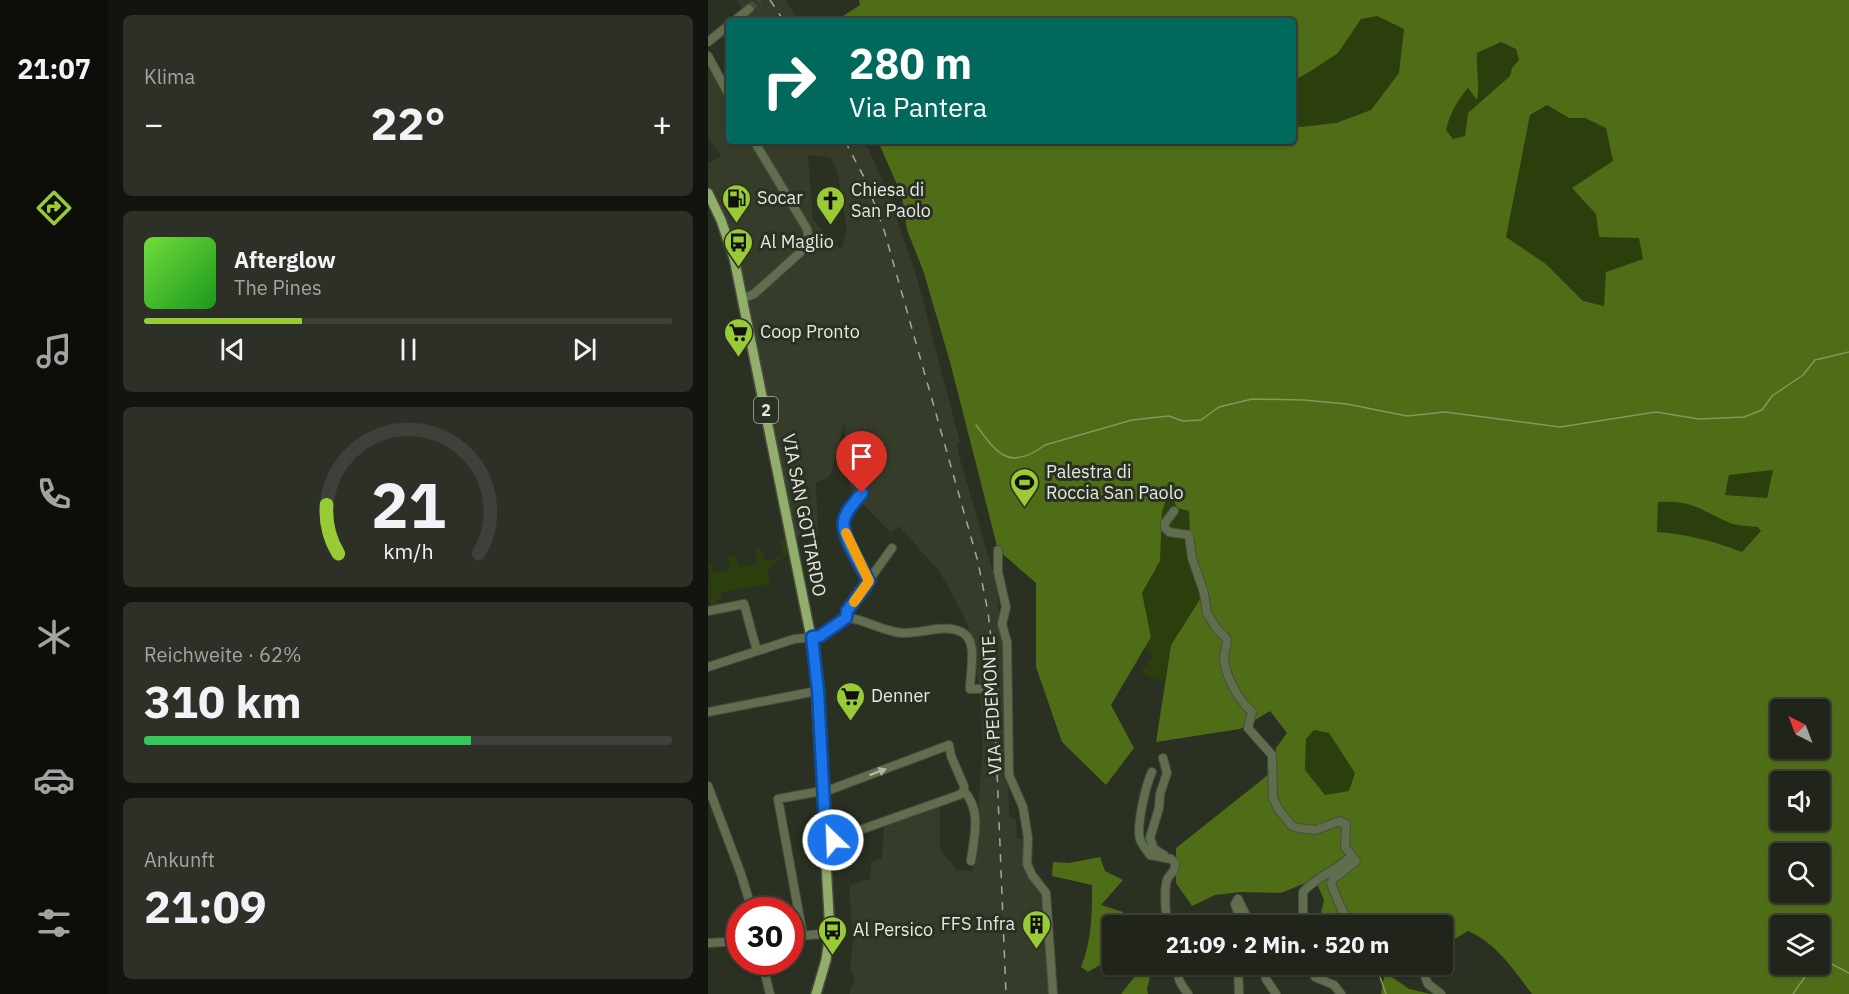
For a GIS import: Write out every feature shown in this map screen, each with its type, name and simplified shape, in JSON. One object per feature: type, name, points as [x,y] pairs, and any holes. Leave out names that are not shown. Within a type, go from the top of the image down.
[{"type":"main road","name":"VIA SAN GOTTARDO","points":[[708,193],[711,206],[730,244],[812,637],[818,691],[830,933],[826,960],[816,994]]},
{"type":"street","points":[[738,18],[749,9]]},
{"type":"street","points":[[708,42],[726,27]]},
{"type":"street","points":[[708,56],[726,89]]},
{"type":"street","points":[[742,299],[754,294],[802,252],[809,237],[807,229],[756,144]]},
{"type":"street","points":[[862,493],[845,517],[843,525],[848,541],[869,581]]},
{"type":"street","points":[[1174,511],[1165,523],[1165,528],[1169,532],[1189,535],[1192,558],[1204,593],[1207,613],[1216,628],[1227,639],[1225,664],[1241,701],[1252,712],[1248,725],[1249,730],[1272,755],[1271,786],[1274,802],[1289,823],[1296,828],[1315,830],[1336,821],[1344,822],[1346,826],[1345,847],[1356,860],[1333,879],[1331,884],[1344,915]]},
{"type":"street","points":[[846,618],[847,611],[892,548]]},
{"type":"street","name":"VIA PEDEMONTE","points":[[998,550],[998,572],[1006,607],[1002,624],[1007,642],[1008,775],[1023,807],[1028,838],[1027,864],[1032,875],[1046,893],[1053,994]]},
{"type":"street","points":[[708,611],[744,604],[757,651]]},
{"type":"street","points":[[708,667],[794,639],[820,636],[846,618],[898,632],[942,629],[965,634],[972,647],[970,689],[979,689]]},
{"type":"street","points":[[708,712],[818,691]]},
{"type":"street","points":[[796,897],[778,799],[832,789],[948,745],[964,791],[975,810],[971,861]]},
{"type":"street","points":[[1163,758],[1167,773],[1150,838],[1158,853],[1171,856],[1174,861],[1175,870],[1167,879],[1166,915]]},
{"type":"street","points":[[1152,772],[1144,795],[1140,839],[1150,855],[1174,861]]},
{"type":"street","points":[[708,786],[748,897]]},
{"type":"street","points":[[826,842],[959,795],[964,791]]},
{"type":"street","points":[[1303,915],[1303,892],[1325,873],[1342,865],[1351,856]]},
{"type":"street","points":[[1239,915],[1235,903],[1238,899],[1246,915]]},
{"type":"street","points":[[804,936],[830,933]]},
{"type":"street","points":[[708,943],[726,942]]},
{"type":"street","points":[[765,975],[770,994]]},
{"type":"street","points":[[1178,975],[1188,994]]},
{"type":"street","points":[[1238,975],[1239,994]]},
{"type":"street","points":[[1265,975],[1276,994]]},
{"type":"street","points":[[1315,975],[1334,985],[1341,994]]},
{"type":"street","points":[[1424,975],[1428,984],[1441,994]]},
{"type":"shaded area","points":[[737,0],[785,0],[797,18],[747,18]]},
{"type":"shaded area","points":[[708,56],[726,89],[726,144],[866,144],[886,188],[915,271],[960,442],[957,443],[959,456],[997,586],[999,621],[1006,655],[1009,818],[1016,819],[1017,838],[1026,839],[1027,864],[1044,893],[1052,994],[849,994],[855,979],[850,969],[853,941],[849,885],[870,879],[871,862],[882,858],[884,825],[940,805],[940,849],[957,870],[973,871],[982,758],[980,691],[968,625],[938,570],[899,526],[891,533],[854,495],[843,466],[846,418],[830,476],[816,482],[818,537],[791,536],[734,258],[708,193],[708,163],[721,156],[708,138]],"holes":[[[808,155],[831,158],[838,173],[847,231],[841,250],[813,220]]]},
{"type":"green space","points":[[859,0],[1849,0],[1849,994],[1532,994],[1496,950],[1478,936],[1468,931],[1453,940],[1453,915],[1320,915],[1324,900],[1315,879],[1281,893],[1240,892],[1215,895],[1192,906],[1176,883],[1176,848],[1263,779],[1276,766],[1276,748],[1287,733],[1270,711],[1240,729],[1156,742],[1171,645],[1204,593],[1190,536],[1189,511],[1177,508],[1169,491],[1162,512],[1160,561],[1142,593],[1151,637],[1111,705],[1134,748],[1106,785],[1062,742],[1036,667],[1036,583],[998,550],[950,362],[923,270],[907,230],[902,196],[879,144],[1296,144],[1296,126],[1336,123],[1371,110],[1399,73],[1404,29],[1377,16],[1361,19],[1338,53],[1296,79],[1296,18],[845,18],[843,16],[860,5]],"holes":[[[1501,42],[1516,49],[1519,60],[1512,68],[1510,76],[1468,113],[1465,136],[1453,139],[1446,130],[1457,103],[1468,88],[1477,100],[1477,53]],[[1547,105],[1569,118],[1585,118],[1606,128],[1613,161],[1572,188],[1596,214],[1599,237],[1639,238],[1643,259],[1606,272],[1604,306],[1583,301],[1546,264],[1506,237],[1530,115]],[[1773,470],[1767,498],[1725,495],[1729,475]],[[1658,502],[1688,504],[1730,523],[1758,527],[1761,531],[1742,552],[1679,534],[1657,532]],[[1314,730],[1329,733],[1355,773],[1349,791],[1325,795],[1305,770],[1306,739]]]},
{"type":"green space","points":[[1377,16],[1404,29],[1399,73],[1371,110],[1336,123],[1296,126],[1296,79],[1338,53],[1361,19]]},
{"type":"green space","points":[[1500,42],[1516,49],[1519,60],[1512,68],[1510,76],[1468,113],[1465,136],[1453,139],[1446,130],[1454,108],[1468,88],[1476,99],[1477,53]]},
{"type":"green space","points":[[1547,105],[1569,118],[1585,118],[1606,128],[1613,162],[1573,188],[1596,214],[1639,238],[1644,258],[1604,306],[1583,301],[1546,264],[1506,237],[1530,115]]},
{"type":"green space","points":[[1773,470],[1767,498],[1725,495],[1729,475]]},
{"type":"green space","points":[[1168,491],[1189,511],[1190,536],[1204,593],[1171,645],[1164,682],[1140,673],[1152,658],[1145,647],[1151,637],[1142,593],[1160,561],[1162,512]]},
{"type":"green space","points":[[1658,502],[1681,502],[1700,507],[1732,524],[1758,527],[1761,531],[1742,552],[1679,534],[1657,532]]},
{"type":"green space","points":[[786,539],[790,552],[768,570],[770,584],[721,592],[722,599],[717,600],[718,607],[713,608],[710,602],[711,595],[708,595],[708,579],[712,594],[708,565],[711,564],[713,573],[730,570],[728,558],[722,558],[736,555],[739,567],[757,564],[755,550],[761,548],[765,561],[783,557],[780,543],[776,543]]},
{"type":"green space","points":[[1314,730],[1329,733],[1355,773],[1350,791],[1325,795],[1305,770],[1306,739]]},
{"type":"green space","points":[[1100,857],[1105,871],[1123,880],[1101,905],[1123,912],[1124,915],[1102,915],[1102,964],[1088,972],[1081,967],[1089,937],[1092,885],[1052,876],[1053,862],[1069,863]]},
{"type":"green space","points":[[1136,975],[1150,977],[1148,994],[1121,994]]},
{"type":"green space","points":[[1384,975],[1389,975],[1409,989],[1431,994],[1381,994]]},
{"type":"waterway","points":[[976,425],[998,451],[1014,458],[1033,453],[1045,445],[1132,420],[1169,416],[1183,421],[1201,420],[1219,407],[1252,399],[1347,404],[1407,416],[1445,412],[1560,427],[1656,412],[1699,419],[1744,417],[1762,410],[1772,396],[1803,375],[1815,360],[1849,352]]},
{"type":"waterway","points":[[1830,963],[1849,973]]},
{"type":"waterway","points":[[1381,975],[1386,994]]},
{"type":"waterway","points":[[1793,994],[1806,975]]},
{"type":"tunnel","points":[[749,9],[759,0]]},
{"type":"tunnel","points":[[979,689],[1003,689]]},
{"type":"railway","points":[[770,0],[782,18]]},
{"type":"railway","points":[[847,144],[866,181],[884,230],[978,562],[988,612],[992,647],[1006,994]]},
{"type":"slow traffic","points":[[846,533],[869,581],[854,602]]},
{"type":"place","name":"Socar","points":[[736,224]]},
{"type":"place","name":"Chiesa di San Paolo","points":[[830,226]]},
{"type":"place","name":"Al Maglio","points":[[739,268]]},
{"type":"place","name":"Coop Pronto","points":[[739,358]]},
{"type":"place","name":"Palestra di Roccia San Paolo","points":[[1025,508]]},
{"type":"place","name":"Denner","points":[[850,722]]},
{"type":"place","name":"FFS Infra","points":[[1036,950]]},
{"type":"place","name":"Al Persico","points":[[832,956]]},
{"type":"route","points":[[833,840],[826,842],[818,691],[812,637],[820,636],[846,618],[847,611],[869,581],[848,541],[843,525],[849,510],[862,493]]}]
